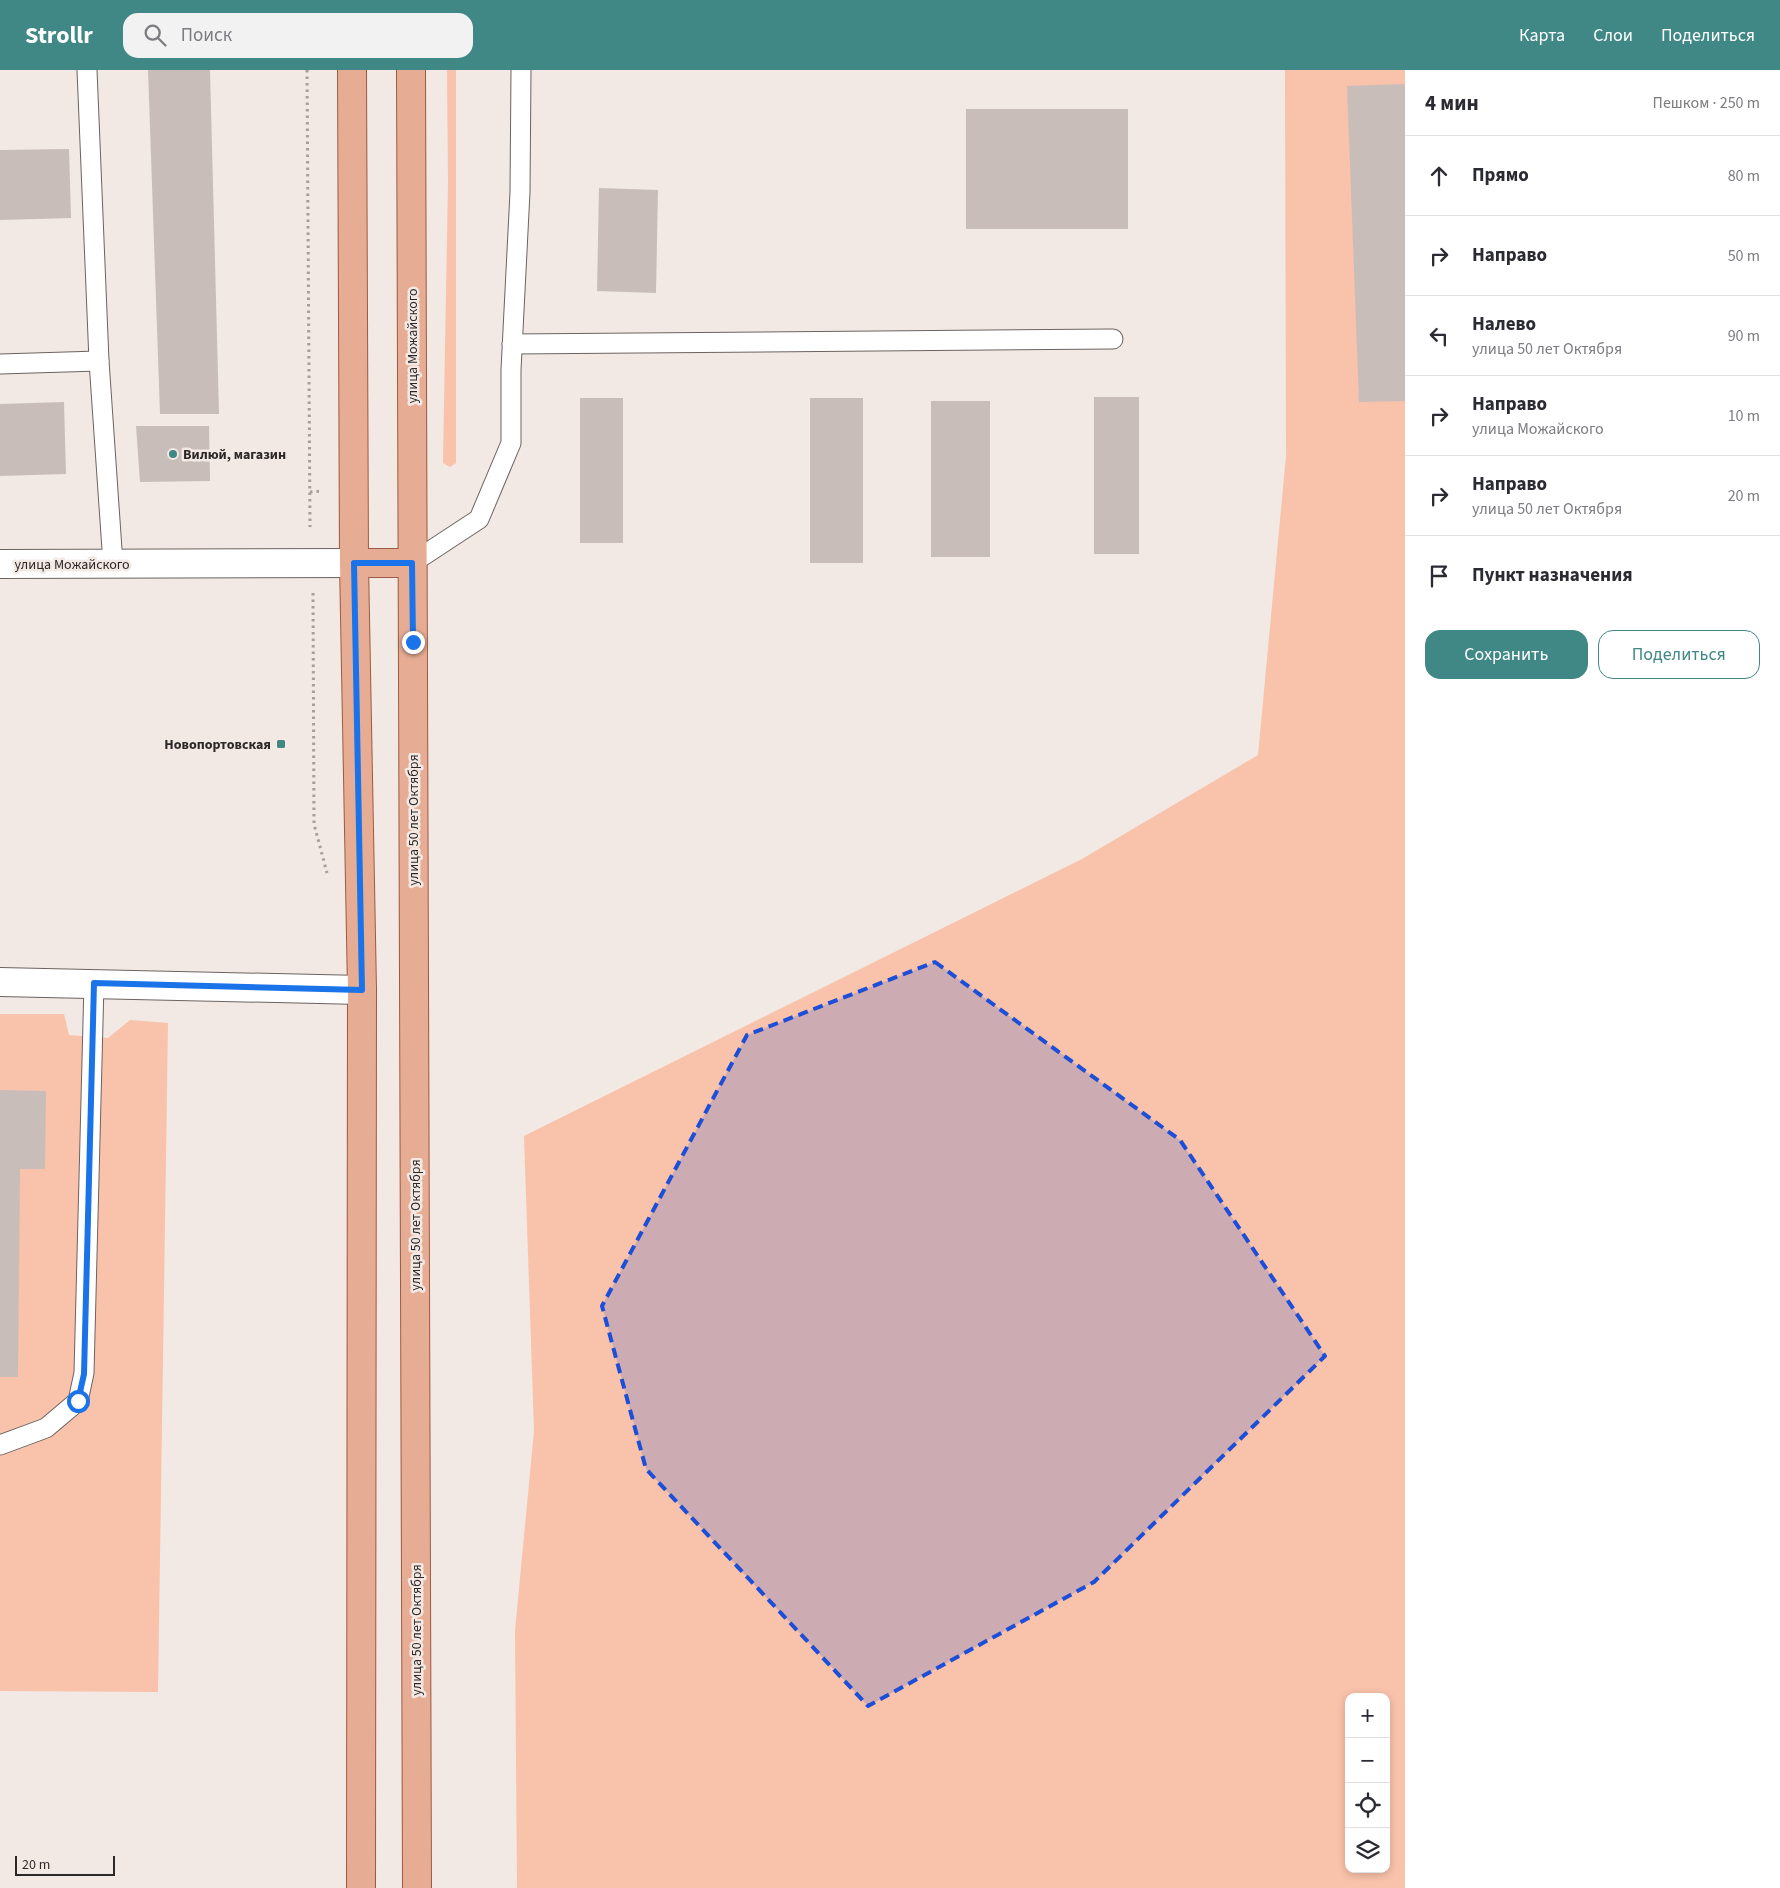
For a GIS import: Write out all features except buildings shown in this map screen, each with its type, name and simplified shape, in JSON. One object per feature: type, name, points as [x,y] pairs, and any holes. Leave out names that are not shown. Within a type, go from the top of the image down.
[{"type":"main road","points":[[352,70],[354,563],[362,990],[361,1888]]},
{"type":"main road","name":"улица Можайского","points":[[354,563],[412,563],[411,70]]},
{"type":"main road","name":"улица 50 лет Октября","points":[[412,563],[417,1888]]},
{"type":"street","name":"улица Можайского","points":[[0,564],[354,563]]},
{"type":"street","points":[[0,982],[362,990]]},
{"type":"lane","points":[[87,70],[99,361],[113,564]]},
{"type":"lane","points":[[412,563],[479,519],[511,443],[512,344],[520,192],[521,70]]},
{"type":"lane","points":[[512,344],[1113,338]]},
{"type":"lane","points":[[0,364],[99,361]]},
{"type":"lane","points":[[0,1445],[46,1428],[53,1423],[78,1401],[84,1374],[94,983]]},
{"type":"path","points":[[307,70],[310,527]]},
{"type":"highlighted area","points":[[935,962],[1180,1140],[1325,1356],[1094,1582],[868,1706],[646,1469],[602,1306],[747,1035]]},
{"type":"shaded area","points":[[447,70],[456,70],[456,463],[450,467],[443,463],[448,182]]},
{"type":"shaded area","points":[[1285,70],[1405,70],[1405,1888],[517,1888],[515,1631],[534,1431],[524,1136],[1082,859],[1258,755],[1286,456]]},
{"type":"shaded area","points":[[0,1014],[64,1014],[69,1035],[108,1038],[130,1020],[168,1023],[158,1692],[0,1691]]},
{"type":"place","name":"Вилюй, магазин","points":[[173,454]]},
{"type":"place","name":"Новопортовская","points":[[281,744]]},
{"type":"route","points":[[78,1401],[84,1374],[94,983],[362,990],[354,563],[412,563],[413,642]]}]
